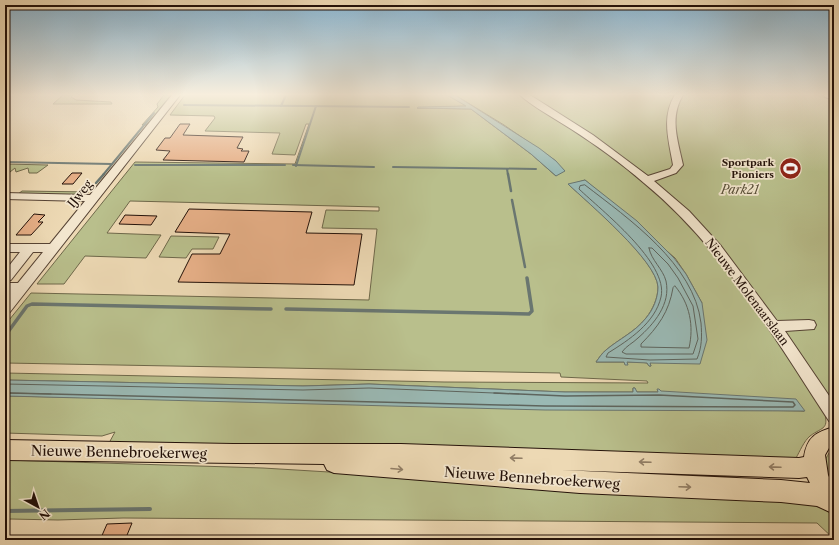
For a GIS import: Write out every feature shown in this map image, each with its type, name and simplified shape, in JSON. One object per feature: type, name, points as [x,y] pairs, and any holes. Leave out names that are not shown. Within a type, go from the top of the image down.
[{"type":"main road","points":[[832,502],[818,479],[814,465],[814,453],[820,443],[834,437]]},
{"type":"main road","name":"Nieuwe Bennebroekerweg","points":[[5,450],[233,454],[401,454],[799,468],[814,465]]},
{"type":"main road","name":"Nieuwe Bennebroekerweg","points":[[233,454],[402,469],[580,482],[781,491],[816,495],[832,502]]},
{"type":"street","name":"IJweg","points":[[5,308],[156,120]]},
{"type":"street","name":"Nieuwe Molenaarslaan","points":[[563,120],[590,138],[647,180],[685,213],[717,249],[774,326],[834,416]]},
{"type":"street","points":[[647,180],[674,172],[678,165],[670,120]]},
{"type":"street","points":[[5,196],[94,198]]},
{"type":"street","points":[[5,248],[53,248]]},
{"type":"street","points":[[21,288],[6,283],[30,248]]},
{"type":"street","points":[[774,326],[809,325]]},
{"type":"green space","points":[[146,120],[151,120],[147,125],[142,125]]},
{"type":"green space","name":"Park21","points":[[213,120],[486,120],[531,154],[556,176],[556,161],[497,120],[834,120],[834,406],[824,410],[826,421],[824,427],[808,438],[796,458],[776,461],[109,443],[115,432],[102,436],[5,433],[5,396],[804,411],[658,392],[636,392],[635,388],[633,388],[633,392],[565,392],[369,384],[303,386],[5,380],[5,373],[444,382],[648,383],[647,381],[561,377],[560,373],[5,363],[5,325],[31,293],[369,300],[377,229],[322,228],[326,210],[379,211],[379,207],[130,201],[107,233],[161,235],[146,258],[85,256],[64,284],[37,284],[135,162],[295,164],[309,124],[306,124],[295,155],[272,154],[280,133],[205,131]],"holes":[[[585,180],[675,258],[686,274],[702,303],[650,363],[651,366],[647,363],[641,362],[596,362],[605,351],[642,323],[655,303],[658,287],[655,276],[635,248],[606,218],[569,185]]]},
{"type":"green space","points":[[5,164],[48,165],[37,173],[29,173],[28,168],[16,172],[15,168],[5,176],[5,171],[10,167],[5,167]]},
{"type":"green space","points":[[22,191],[89,192],[85,195],[18,194]]},
{"type":"green space","points":[[171,236],[219,237],[213,249],[192,249],[186,258],[159,257]]},
{"type":"green space","points":[[834,448],[834,493],[825,469],[825,464],[826,458]]},
{"type":"green space","points":[[5,460],[263,468],[806,501],[827,510],[834,516],[834,539],[817,523],[123,518],[58,520],[10,519],[5,529]]},
{"type":"water","points":[[486,120],[495,120],[539,148],[556,161],[565,171],[556,176],[531,154]]},
{"type":"water","points":[[585,180],[637,221],[674,258],[686,274],[702,303],[707,340],[700,364],[650,363],[651,366],[649,366],[647,363],[627,362],[628,365],[625,365],[624,362],[596,362],[605,351],[642,323],[655,304],[658,287],[655,276],[634,248],[605,218],[568,184]]},
{"type":"water","points":[[5,380],[303,386],[369,384],[565,392],[633,392],[633,388],[635,388],[637,392],[658,392],[657,389],[659,389],[661,391],[796,399],[805,411],[545,410],[5,396]]},
{"type":"building","points":[[180,124],[190,124],[183,135],[243,137],[237,148],[243,149],[241,151],[249,151],[244,162],[163,160],[170,151],[156,150],[165,138],[170,138]]},
{"type":"building","points":[[72,173],[82,173],[73,184],[62,184]]},
{"type":"building","points":[[189,209],[312,212],[306,233],[362,234],[354,285],[178,282],[192,254],[220,254],[230,234],[175,232]]},
{"type":"building","points":[[34,214],[45,215],[38,222],[43,222],[31,235],[16,235]]},
{"type":"building","points":[[125,215],[157,216],[151,225],[119,224]]},
{"type":"building","points":[[132,523],[125,540],[100,540],[107,524]]},
{"type":"waterway","points":[[103,175],[148,120]]},
{"type":"waterway","points":[[296,165],[311,120]]},
{"type":"waterway","points":[[5,162],[112,164]]},
{"type":"waterway","points":[[135,165],[285,165]]},
{"type":"waterway","points":[[296,165],[374,167]]},
{"type":"waterway","points":[[393,167],[536,169]]},
{"type":"waterway","points":[[507,169],[508,175]]},
{"type":"waterway","points":[[96,183],[104,174]]},
{"type":"waterway","points":[[508,174],[511,191]]},
{"type":"waterway","points":[[512,200],[525,267]]},
{"type":"waterway","points":[[286,309],[529,314],[532,311],[527,278]]},
{"type":"waterway","points":[[5,336],[27,306],[32,304],[271,309]]},
{"type":"waterway","points":[[5,511],[150,509]]},
{"type":"place","name":"Sportpark Pioniers","points":[[790,168]]}]
